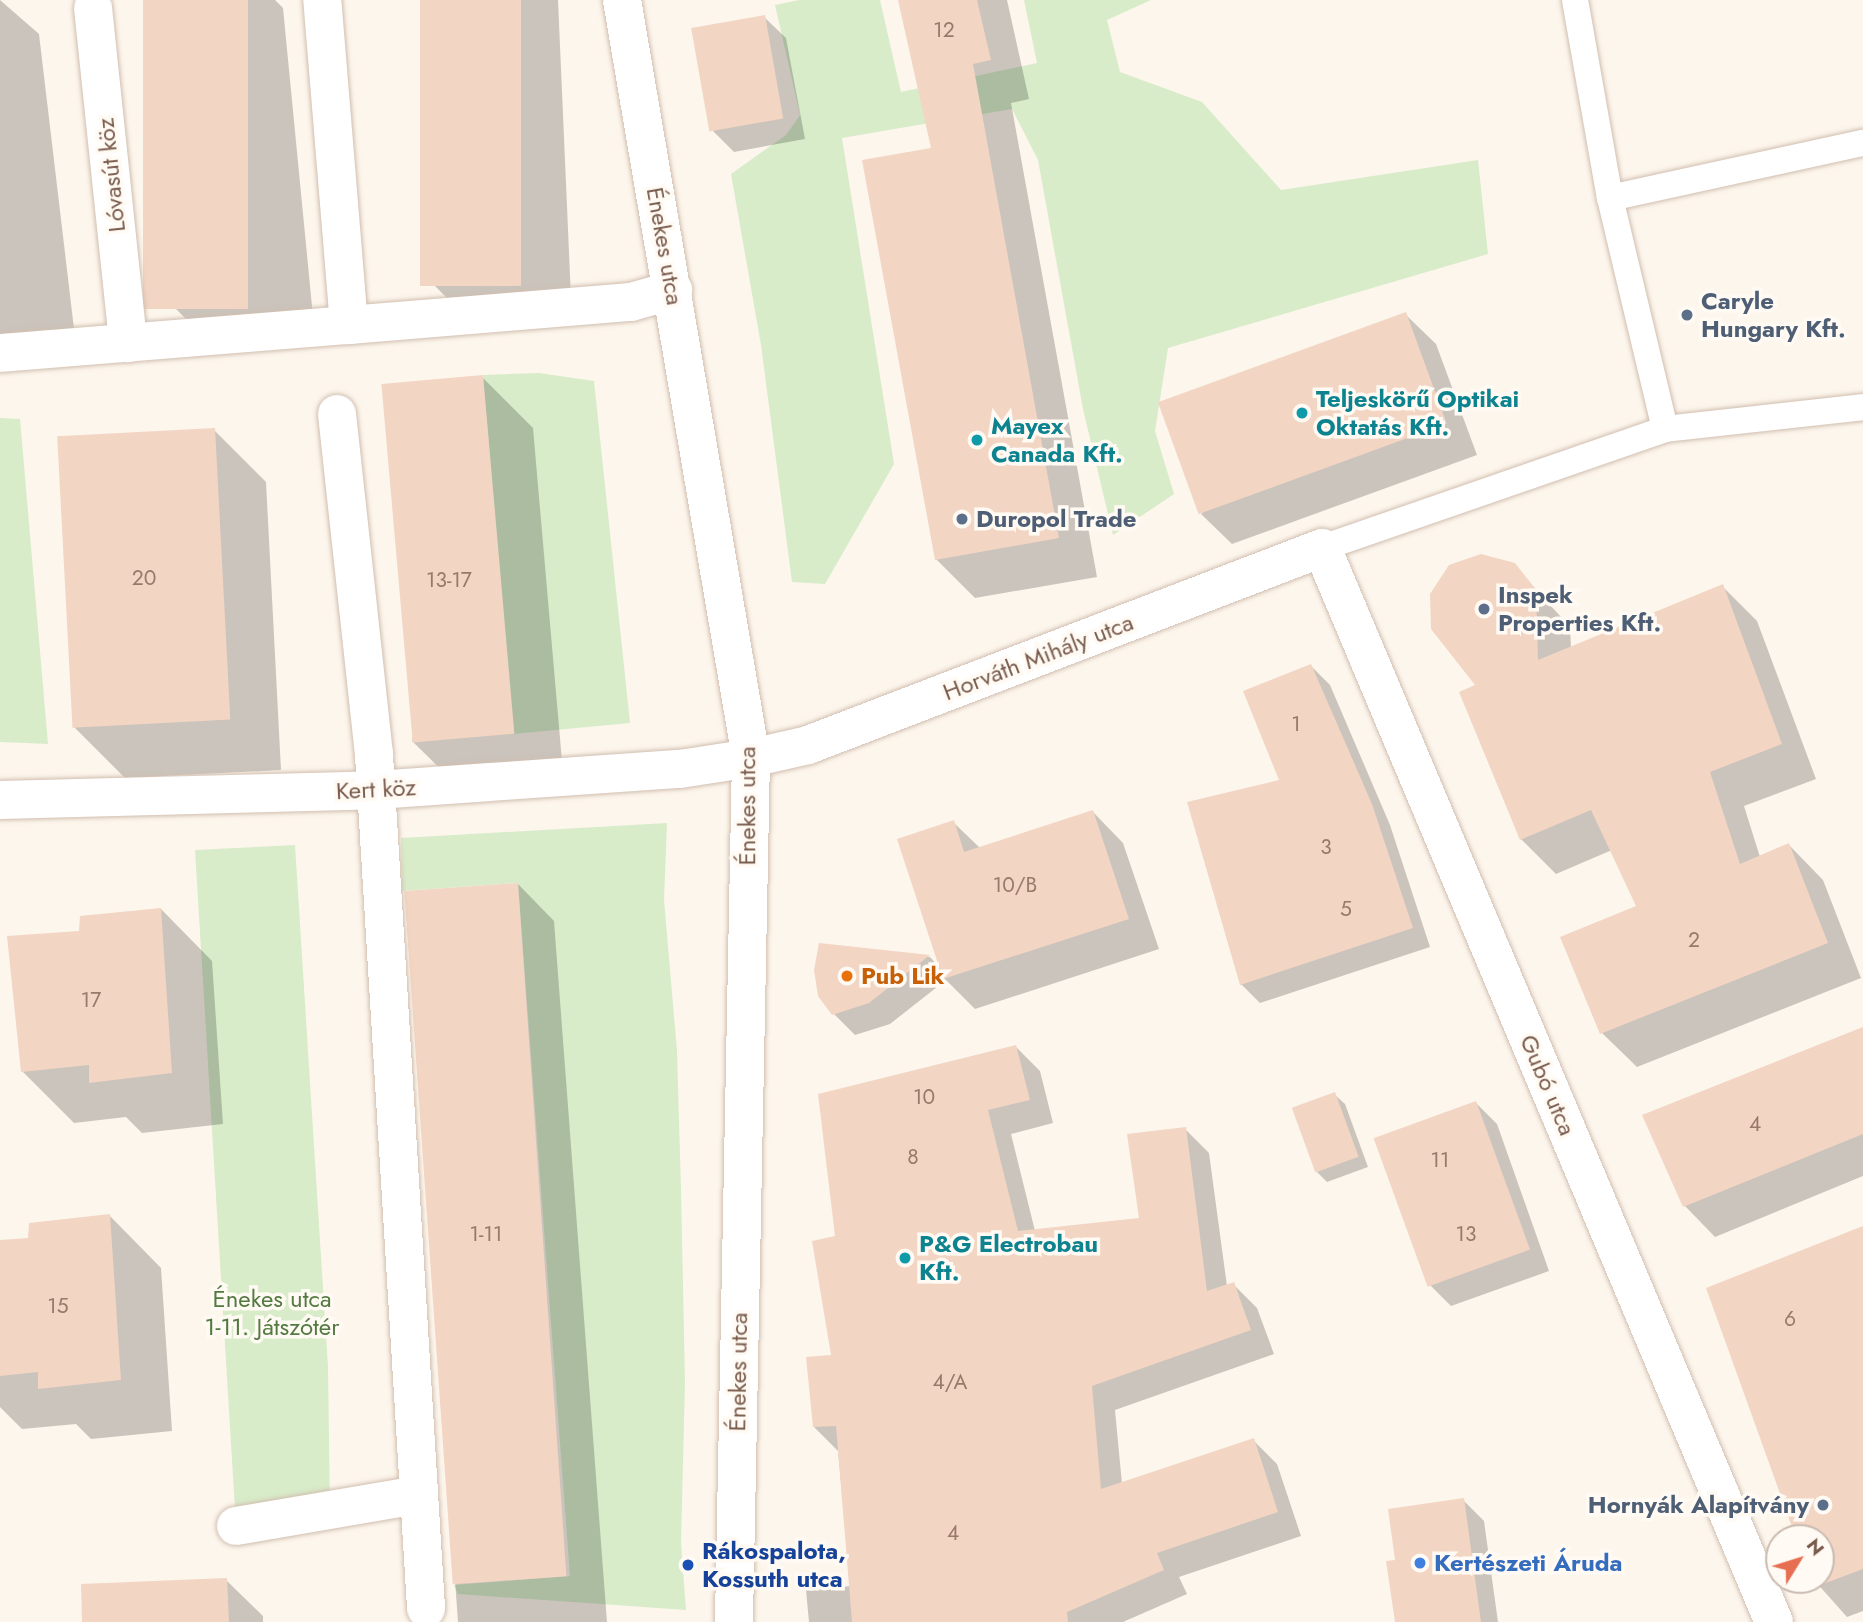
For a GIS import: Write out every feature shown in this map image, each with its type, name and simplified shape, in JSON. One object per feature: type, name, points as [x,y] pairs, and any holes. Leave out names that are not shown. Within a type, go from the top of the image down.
[{"type":"street","points":[[322,0],[349,325]]},
{"type":"street","name":"Énekes utca","points":[[622,0],[751,758],[734,1622]]},
{"type":"street","name":"Lóvasút köz","points":[[93,8],[128,343]]},
{"type":"street","points":[[0,353],[631,302],[673,290]]},
{"type":"street","points":[[337,414],[376,790],[426,1608]]},
{"type":"street","name":"Horváth Mihály utca","points":[[751,758],[808,745],[1322,548]]},
{"type":"street","name":"Gubó utca","points":[[1322,548],[1774,1622]]},
{"type":"street","name":"Kert köz","points":[[0,800],[376,790],[680,769],[751,758]]},
{"type":"street","points":[[236,1526],[418,1495]]},
{"type":"lane","points":[[1574,0],[1610,198],[1665,429]]},
{"type":"lane","points":[[1610,198],[1863,144]]},
{"type":"lane","points":[[1322,548],[1665,429],[1863,407]]},
{"type":"green space","points":[[799,0],[880,0],[901,92],[1037,63],[1024,0],[1151,0],[1107,20],[1120,72],[1202,102],[1281,190],[1478,160],[1488,254],[1168,348],[1155,431],[1174,494],[1113,535],[1083,409],[1038,160],[1012,109],[842,138],[894,464],[825,584],[792,582],[761,345],[731,174],[786,135],[800,115],[775,5]]},
{"type":"green space","points":[[539,373],[594,381],[630,723],[513,734],[483,375]]},
{"type":"green space","points":[[0,418],[20,419],[48,744],[0,742]]},
{"type":"green space","points":[[667,823],[664,900],[677,1051],[681,1189],[685,1382],[681,1543],[686,1610],[458,1594],[454,1585],[570,1576],[518,883],[402,891],[401,838]]},
{"type":"green space","name":"Énekes utca 1-11. Játszótér","points":[[295,845],[328,1367],[330,1513],[236,1526],[195,850]]},
{"type":"building","points":[[143,0],[248,0],[248,309],[143,309]]},
{"type":"building","points":[[420,0],[521,0],[521,286],[420,286]]},
{"type":"building","name":"Mayex Canada Kft.","points":[[898,0],[977,0],[991,60],[973,64],[1059,538],[935,560],[862,160],[931,148]]},
{"type":"building","points":[[765,15],[783,118],[709,131],[691,28]]},
{"type":"building","name":"Teljeskörű Optikai Oktatás Kft.","points":[[1406,312],[1447,424],[1199,514],[1158,402]]},
{"type":"building","points":[[483,375],[514,734],[413,743],[381,384]]},
{"type":"building","points":[[215,428],[230,720],[72,728],[57,436]]},
{"type":"building","points":[[1481,554],[1515,563],[1536,590],[1538,660],[1723,584],[1782,744],[1710,772],[1740,864],[1789,843],[1828,943],[1600,1034],[1560,937],[1636,906],[1591,810],[1520,840],[1459,692],[1475,685],[1431,629],[1430,594],[1449,565]]},
{"type":"building","points":[[1311,664],[1372,804],[1413,928],[1240,985],[1187,802],[1279,780],[1243,691]]},
{"type":"building","points":[[1093,810],[1129,919],[943,979],[897,839],[954,820],[964,852]]},
{"type":"building","points":[[518,883],[566,1576],[453,1584],[404,891]]},
{"type":"building","points":[[161,908],[172,1073],[89,1083],[89,1065],[21,1072],[7,936],[79,931],[80,916]]},
{"type":"building","name":"Pub Lik","points":[[819,943],[930,955],[869,1003],[832,1015],[818,996],[814,970]]},
{"type":"building","points":[[1863,1027],[1863,1134],[1683,1207],[1642,1115]]},
{"type":"building","points":[[1016,1045],[1030,1100],[988,1110],[1018,1231],[1139,1218],[1127,1134],[1186,1127],[1207,1291],[1234,1282],[1251,1330],[1092,1386],[1101,1489],[1254,1438],[1278,1512],[1157,1553],[1164,1570],[1067,1612],[1068,1622],[852,1622],[836,1426],[813,1427],[806,1357],[831,1355],[812,1241],[835,1236],[818,1094]]},
{"type":"building","points":[[1335,1092],[1359,1157],[1315,1173],[1292,1108]]},
{"type":"building","points":[[1476,1101],[1530,1249],[1428,1287],[1374,1138]]},
{"type":"building","points":[[110,1214],[121,1380],[38,1389],[38,1372],[0,1376],[0,1240],[28,1238],[29,1223]]},
{"type":"building","points":[[1863,1226],[1863,1569],[1835,1580],[1835,1524],[1791,1524],[1706,1288]]},
{"type":"building","name":"Kertészeti Áruda","points":[[1464,1498],[1481,1622],[1395,1622],[1386,1561],[1395,1560],[1388,1509]]},
{"type":"building","points":[[227,1578],[229,1622],[82,1622],[81,1584]]},
{"type":"place","name":"Caryle Hungary Kft.","points":[[1687,315]]},
{"type":"place","name":"Teljeskörű Optikai Oktatás Kft.","points":[[1302,413]]},
{"type":"place","name":"Mayex Canada Kft.","points":[[977,440]]},
{"type":"place","name":"Duropol Trade","points":[[962,519]]},
{"type":"place","name":"Inspek Properties Kft.","points":[[1484,609]]},
{"type":"place","name":"Pub Lik","points":[[847,976]]},
{"type":"place","name":"P&G Electrobau Kft.","points":[[905,1258]]},
{"type":"place","name":"Hornyák Alapítvány","points":[[1823,1505]]},
{"type":"place","name":"Kertészeti Áruda","points":[[1420,1563]]},
{"type":"place","name":"Rákospalota, Kossuth utca","points":[[688,1565]]}]
